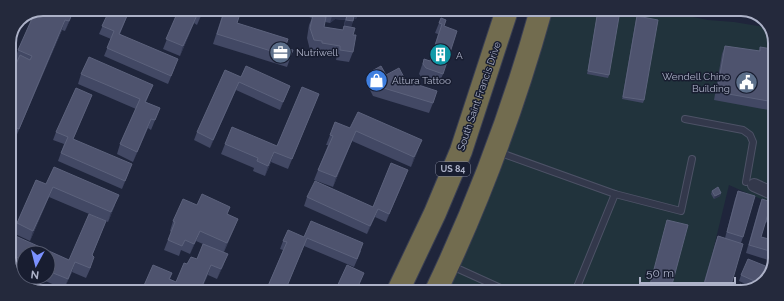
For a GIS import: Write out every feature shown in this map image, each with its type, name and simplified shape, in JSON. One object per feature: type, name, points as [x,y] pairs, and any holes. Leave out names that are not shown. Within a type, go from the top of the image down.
[{"type":"highway","name":"South Saint Francis Drive","points":[[401,285],[435,213],[461,151],[504,16]]},
{"type":"highway","points":[[439,285],[496,151],[522,75],[539,16]]},
{"type":"street","points":[[750,184],[768,192]]},
{"type":"lane","points":[[685,119],[742,130],[750,135],[752,142],[750,184]]},
{"type":"lane","points":[[496,151],[615,194],[681,211],[692,159]]},
{"type":"lane","points":[[578,285],[615,194]]},
{"type":"lane","points":[[448,265],[493,285]]},
{"type":"shaded area","points":[[547,16],[688,16],[762,27],[767,34],[768,41],[768,202],[729,185],[705,285],[446,285]]},
{"type":"building","points":[[43,16],[71,16],[69,21],[65,20],[19,129],[16,128],[16,64],[20,55],[30,60],[32,56],[18,50],[32,19]]},
{"type":"building","points":[[107,16],[127,16],[119,34],[178,59],[171,76],[107,48],[114,31],[102,26]]},
{"type":"building","points":[[176,16],[197,16],[183,46],[166,39]]},
{"type":"building","points":[[223,16],[239,16],[237,23],[288,39],[285,48],[293,50],[290,57],[217,34]]},
{"type":"building","points":[[313,16],[320,16],[326,17],[324,27],[343,30],[344,26],[355,28],[353,35],[356,35],[353,52],[340,50],[340,46],[314,40],[310,28]]},
{"type":"building","points":[[347,16],[354,16],[353,21],[346,20]]},
{"type":"building","points":[[597,16],[619,16],[609,75],[588,71]]},
{"type":"building","points":[[637,16],[658,20],[644,100],[623,97]]},
{"type":"building","name":"A","points":[[441,18],[446,20],[444,26],[457,31],[443,74],[426,68],[423,64],[424,59],[430,61],[442,24],[439,23]]},
{"type":"building","name":"Wendell Chino Building","points":[[725,46],[760,51],[760,47],[768,48],[768,101],[717,92]]},
{"type":"building","points":[[89,57],[153,85],[145,102],[160,108],[155,120],[151,119],[137,152],[120,144],[140,99],[81,74]]},
{"type":"building","points":[[246,66],[290,86],[283,102],[239,82],[213,140],[197,132],[225,70],[241,77]]},
{"type":"building","points":[[381,66],[386,75],[399,68],[406,81],[437,91],[433,103],[377,86],[370,72]]},
{"type":"building","points":[[302,87],[319,94],[292,159],[274,152],[268,166],[257,161],[258,158],[225,144],[232,127],[277,146]]},
{"type":"building","points":[[76,88],[92,95],[73,139],[132,164],[125,181],[61,153],[68,137],[56,132]]},
{"type":"building","points":[[358,112],[422,140],[414,157],[356,131],[336,177],[318,170],[333,136],[330,135],[335,122],[350,128]]},
{"type":"building","points":[[391,163],[408,170],[389,214],[378,209],[370,226],[307,197],[315,181],[373,207]]},
{"type":"building","points":[[54,167],[119,195],[111,212],[53,187],[33,231],[17,223],[36,180],[46,184]]},
{"type":"building","points":[[718,187],[721,193],[715,196],[712,191]]},
{"type":"building","points":[[738,191],[755,196],[743,237],[727,232]]},
{"type":"building","points":[[202,194],[230,207],[227,214],[238,219],[227,243],[200,231],[194,244],[185,240],[182,246],[168,240],[175,222],[173,221],[183,199],[197,205]]},
{"type":"building","points":[[762,199],[768,201],[768,214],[761,237],[768,239],[768,251],[749,245]]},
{"type":"building","points":[[89,214],[106,221],[92,255],[94,257],[90,268],[75,262],[68,279],[56,274],[56,254],[69,260]]},
{"type":"building","points":[[667,220],[688,225],[672,285],[650,285]]},
{"type":"building","points":[[311,221],[363,243],[357,259],[307,238],[287,285],[268,285],[287,242],[283,241],[288,230],[304,237]]},
{"type":"building","points":[[16,236],[36,245],[16,245]]},
{"type":"building","points":[[718,236],[743,244],[731,285],[704,285]]},
{"type":"building","points":[[203,244],[228,254],[221,269],[211,265],[203,285],[144,285],[153,265],[172,273],[169,279],[176,282],[184,263],[187,264],[191,257],[197,259]]},
{"type":"building","points":[[748,259],[767,267],[760,277],[754,281],[741,275]]},
{"type":"building","points":[[347,265],[364,273],[359,285],[338,285]]},
{"type":"place","name":"Nutriwell","points":[[280,52]]},
{"type":"place","name":"A","points":[[440,55]]},
{"type":"place","name":"Altura Tattoo","points":[[377,80]]},
{"type":"place","name":"Wendell Chino Building","points":[[746,82]]}]
